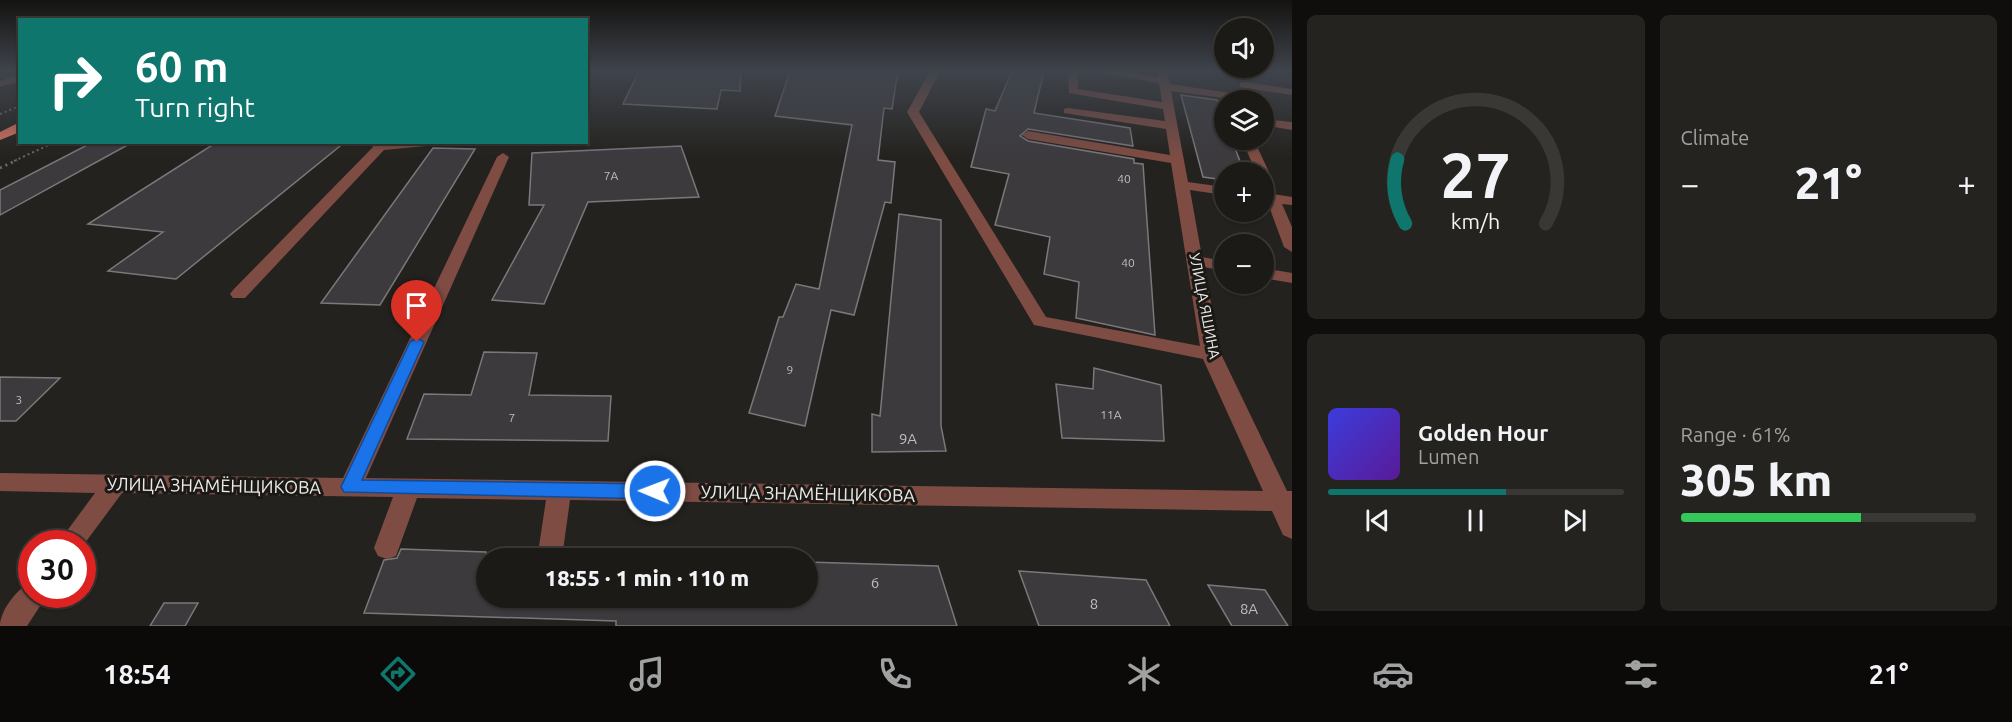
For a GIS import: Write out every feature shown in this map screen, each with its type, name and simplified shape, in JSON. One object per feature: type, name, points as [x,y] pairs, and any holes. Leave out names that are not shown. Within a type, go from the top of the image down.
[{"type":"main road","points":[[0,136],[18,128]]},
{"type":"street","points":[[919,100],[913,112],[1040,321],[1211,354]]},
{"type":"street","points":[[1131,100],[1168,106]]},
{"type":"street","name":"УЛИЦА ЯШИНА","points":[[1167,100],[1211,354],[1284,501],[1292,528]]},
{"type":"street","points":[[1068,111],[1172,126]]},
{"type":"street","points":[[1274,124],[1292,126]]},
{"type":"street","points":[[1028,135],[1178,160]]},
{"type":"street","points":[[239,294],[378,145],[394,144]]},
{"type":"street","points":[[350,487],[503,157]]},
{"type":"street","points":[[1182,184],[1214,189]]},
{"type":"street","points":[[1274,199],[1292,201]]},
{"type":"street","points":[[1274,210],[1292,247]]},
{"type":"street","points":[[1195,261],[1214,264]]},
{"type":"street","points":[[1274,275],[1292,278]]},
{"type":"street","name":"УЛИЦА ЗНАМЁНЩИКОВА","points":[[0,482],[1284,501]]},
{"type":"street","points":[[81,530],[115,484]]},
{"type":"street","points":[[387,548],[408,488]]},
{"type":"street","points":[[552,548],[559,490]]},
{"type":"street","points":[[10,626],[24,608]]},
{"type":"path","points":[[0,114],[18,107]]},
{"type":"path","points":[[0,168],[51,144]]},
{"type":"building","points":[[625,100],[719,100],[717,109],[623,104]]},
{"type":"building","points":[[780,100],[893,100],[892,109],[884,108],[878,160],[895,162],[891,203],[885,202],[854,315],[831,310],[805,426],[749,413],[779,317],[783,317],[796,284],[819,289],[852,125],[775,116]]},
{"type":"building","points":[[1000,100],[1037,100],[1034,113],[1130,128],[1133,146],[1028,129],[1020,136],[1028,141],[1134,159],[1134,163],[1143,164],[1155,335],[1076,318],[1079,282],[1044,274],[1050,237],[995,225],[1009,174],[971,167],[986,109],[995,111]]},
{"type":"building","points":[[1182,100],[1214,100],[1214,150],[1236,150],[1240,162],[1214,162],[1214,179],[1203,177]]},
{"type":"building","points":[[89,144],[129,144],[0,215],[0,190]]},
{"type":"building","points":[[214,144],[343,144],[176,279],[108,271],[163,232],[88,224]]},
{"type":"building","points":[[681,146],[699,197],[588,202],[544,304],[492,300],[544,205],[529,205],[532,153]]},
{"type":"building","points":[[433,148],[475,149],[380,305],[321,303]]},
{"type":"building","points":[[899,214],[941,220],[941,426],[946,451],[872,452],[872,414],[880,416]]},
{"type":"building","points":[[484,352],[537,353],[529,395],[611,396],[608,441],[407,439],[424,394],[471,395]]},
{"type":"building","points":[[1094,368],[1161,385],[1164,441],[1062,438],[1056,384],[1093,389]]},
{"type":"building","points":[[0,377],[60,378],[16,421],[0,421]]},
{"type":"building","points":[[401,549],[476,552],[476,608],[818,608],[818,562],[938,566],[957,626],[616,626],[616,621],[364,613],[384,560],[397,558]]},
{"type":"building","points":[[1019,571],[1146,580],[1170,626],[1039,626]]},
{"type":"building","points":[[1208,585],[1265,590],[1288,626],[1232,626]]},
{"type":"building","points":[[164,603],[198,603],[185,626],[150,626]]},
{"type":"route","points":[[417,342],[350,487],[655,491]]}]
